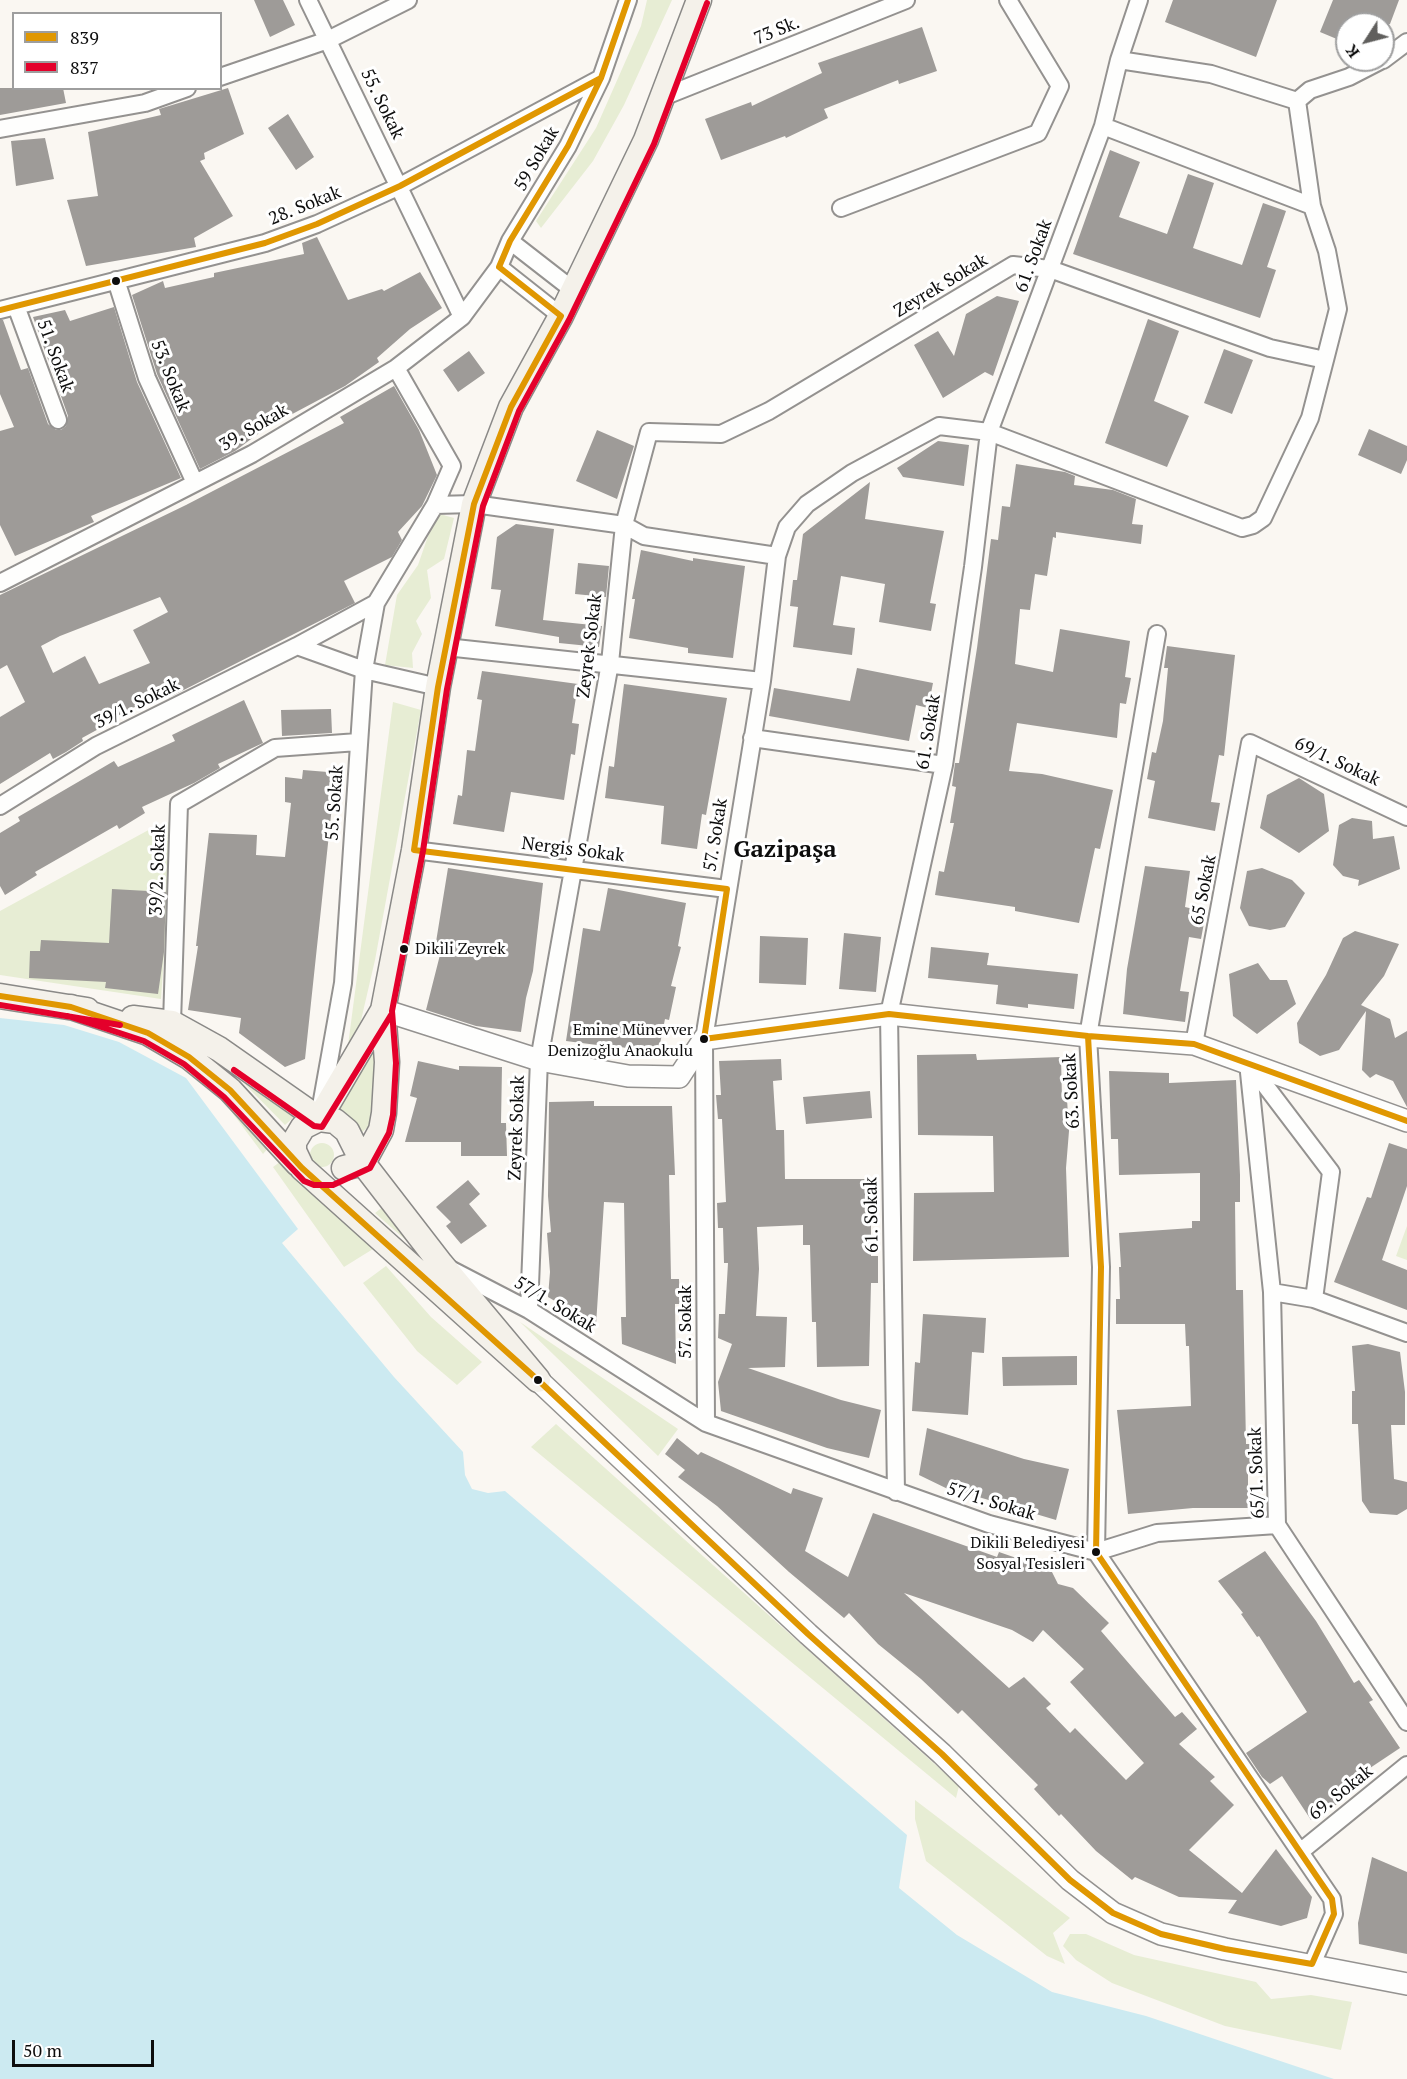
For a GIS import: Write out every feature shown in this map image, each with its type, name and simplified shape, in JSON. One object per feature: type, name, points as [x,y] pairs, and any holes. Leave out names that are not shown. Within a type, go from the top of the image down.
[{"type":"main road","points":[[538,1380],[441,1264],[353,1166],[351,1141],[341,1125],[327,1119],[319,1119],[303,1126],[297,1134],[294,1151],[302,1168],[315,1176],[323,1177],[353,1166],[381,1130],[387,1062],[383,1010],[414,850],[438,687],[474,504],[511,407],[561,316],[643,147],[699,0]]},
{"type":"main road","points":[[0,996],[172,1023],[219,1049],[319,1119]]},
{"type":"main road","points":[[71,1007],[148,1033],[189,1057],[230,1089],[302,1168],[538,1380]]},
{"type":"main road","points":[[319,1119],[383,1010]]},
{"type":"street","name":"55. Sokak","points":[[308,0],[462,317]]},
{"type":"street","points":[[222,76],[328,40],[408,0]]},
{"type":"street","points":[[617,0],[621,24]]},
{"type":"street","name":"59 Sokak","points":[[499,267],[510,241],[568,147],[601,78],[628,0]]},
{"type":"street","name":"73 Sk.","points":[[663,97],[878,6],[906,0]]},
{"type":"street","points":[[841,208],[1038,133],[1060,86],[1008,0]]},
{"type":"street","name":"61. Sokak","points":[[896,1492],[889,1014],[944,765],[973,567],[989,432],[1103,126],[1119,60],[1139,0]]},
{"type":"street","points":[[1119,60],[1211,74],[1297,101],[1310,90],[1359,72]]},
{"type":"street","name":"28. Sokak","points":[[8,308],[265,243],[317,224],[400,186],[601,78]]},
{"type":"street","points":[[0,129],[145,103],[181,90]]},
{"type":"street","name":"57. Sokak","points":[[706,1423],[704,1039],[762,681],[777,556],[788,527],[807,504],[852,473],[939,426],[989,432],[1242,528],[1263,518],[1310,418],[1338,309],[1327,251],[1312,206],[1297,101]]},
{"type":"street","points":[[1103,126],[1312,206]]},
{"type":"street","points":[[510,241],[573,290]]},
{"type":"street","name":"Zeyrek Sokak","points":[[530,1310],[539,1060],[610,663],[624,525],[649,432],[721,434],[769,411],[1013,265],[1050,269]]},
{"type":"street","points":[[499,267],[561,316]]},
{"type":"street","name":"39. Sokak","points":[[0,583],[252,454],[396,368],[462,317],[499,267]]},
{"type":"street","points":[[1050,269],[1270,348],[1325,360]]},
{"type":"street","name":"53. Sokak","points":[[116,280],[147,378],[195,483]]},
{"type":"street","name":"51. Sokak","points":[[8,308],[58,420]]},
{"type":"street","name":"55. Sokak","points":[[319,1119],[343,982],[364,670],[376,603],[435,505],[452,466],[396,368]]},
{"type":"street","points":[[435,505],[474,504],[624,525],[644,536],[777,556]]},
{"type":"street","name":"39/1. Sokak","points":[[0,806],[96,746],[297,646],[376,603]]},
{"type":"street","name":"63. Sokak","points":[[1096,1552],[1101,1267],[1088,1036],[1157,634]]},
{"type":"street","points":[[297,646],[364,670],[438,687]]},
{"type":"street","points":[[446,647],[762,681]]},
{"type":"street","points":[[752,738],[944,765]]},
{"type":"street","name":"39/2. Sokak","points":[[172,1023],[179,804],[276,748],[358,742]]},
{"type":"street","name":"69/1. Sokak","points":[[1250,743],[1407,817]]},
{"type":"street","name":"65 Sokak","points":[[1194,1044],[1250,743]]},
{"type":"street","name":"Nergis Sokak","points":[[414,850],[727,889]]},
{"type":"street","points":[[383,1010],[539,1060],[628,1076],[679,1077],[704,1039],[889,1014],[1088,1036],[1194,1044],[1407,1121]]},
{"type":"street","points":[[1248,1063],[1331,1172],[1314,1299]]},
{"type":"street","name":"65/1. Sokak","points":[[1248,1063],[1272,1292],[1277,1525],[1407,1722]]},
{"type":"street","name":"57/1. Sokak","points":[[441,1264],[530,1310],[706,1423],[989,1524],[1096,1552]]},
{"type":"street","points":[[1272,1292],[1314,1299],[1407,1333]]},
{"type":"street","points":[[538,1380],[808,1634],[942,1754],[1062,1873],[1113,1913],[1161,1934],[1225,1949],[1407,1984]]},
{"type":"street","points":[[1277,1525],[1157,1533],[1096,1552],[1332,1899],[1334,1914],[1312,1964]]},
{"type":"street","name":"69. Sokak","points":[[1300,1852],[1407,1765]]},
{"type":"green space","points":[[647,0],[672,0],[624,105],[593,161],[541,228],[536,221],[596,128],[641,26]]},
{"type":"green space","points":[[436,513],[454,518],[444,559],[427,570],[431,598],[416,621],[422,634],[412,653],[413,668],[385,665],[397,595],[418,565]]},
{"type":"green space","points":[[393,702],[421,710],[375,960],[353,1055],[347,1053]]},
{"type":"green space","points":[[173,821],[161,999],[0,975],[0,911],[154,827]]},
{"type":"green space","points":[[377,1040],[372,1123],[358,1136],[334,1111]]},
{"type":"green space","points":[[229,1068],[294,1117],[285,1125]]},
{"type":"green space","points":[[225,1103],[270,1146],[263,1154]]},
{"type":"green space","points":[[322,1143],[331,1146],[334,1155],[331,1164],[322,1167],[313,1164],[310,1155],[313,1146]]},
{"type":"green space","points":[[284,1159],[373,1249],[344,1267],[273,1167]]},
{"type":"green space","points":[[384,1206],[417,1250],[375,1213]]},
{"type":"green space","points":[[1407,1226],[1407,1260],[1396,1256]]},
{"type":"green space","points":[[386,1266],[431,1317],[482,1362],[457,1385],[417,1351],[363,1283]]},
{"type":"green space","points":[[520,1322],[678,1429],[658,1456]]},
{"type":"green space","points":[[556,1424],[959,1786],[956,1798],[531,1447]]},
{"type":"green space","points":[[915,1800],[1070,1918],[1053,1933],[1065,1964],[1047,1956],[926,1861],[915,1819]]},
{"type":"green space","points":[[1070,1934],[1086,1934],[1134,1955],[1256,1982],[1271,1999],[1311,1995],[1352,2002],[1341,2050],[1225,2026],[1112,1983],[1076,1960],[1063,1946]]},
{"type":"water","points":[[0,1018],[64,1025],[119,1042],[186,1078],[298,1229],[282,1243],[394,1377],[463,1452],[465,1475],[472,1489],[488,1493],[505,1491],[907,1835],[899,1888],[957,1935],[1052,1992],[1146,2016],[1334,2079],[0,2079]]},
{"type":"building","points":[[254,0],[283,0],[295,25],[270,37]]},
{"type":"building","points":[[1173,0],[1277,0],[1256,57],[1165,22]]},
{"type":"building","points":[[1333,0],[1399,0],[1394,12],[1335,12],[1335,38],[1320,32]]},
{"type":"building","points":[[922,27],[937,71],[899,84],[898,80],[824,109],[828,118],[786,138],[785,136],[721,160],[705,119],[751,102],[752,106],[822,73],[818,63]]},
{"type":"building","points":[[0,88],[63,90],[66,103],[0,115]]},
{"type":"building","points":[[228,88],[244,134],[204,153],[205,159],[200,161],[233,216],[194,238],[196,247],[86,266],[67,200],[98,196],[88,132],[161,115],[159,109]]},
{"type":"building","points":[[288,114],[314,157],[296,170],[268,128]]},
{"type":"building","points":[[45,138],[54,179],[16,186],[11,141]]},
{"type":"building","points":[[1110,150],[1140,162],[1119,217],[1167,234],[1188,174],[1214,183],[1193,248],[1242,265],[1263,203],[1286,211],[1267,267],[1276,270],[1260,318],[1073,254]]},
{"type":"building","points":[[317,237],[348,300],[382,289],[384,291],[420,272],[442,308],[410,329],[377,358],[379,362],[345,386],[266,428],[235,451],[200,469],[157,374],[132,295],[163,281],[165,288],[214,277],[214,273],[304,254],[302,243]]},
{"type":"building","points":[[997,296],[1019,301],[993,376],[985,372],[943,398],[914,345],[938,331],[954,356],[966,314]]},
{"type":"building","points":[[114,307],[137,382],[181,478],[91,516],[94,522],[15,556],[0,525],[0,431],[14,427],[0,394],[0,320],[3,320],[21,370],[28,368],[48,424],[56,430],[61,430],[66,426],[68,416],[33,317],[65,310],[70,321]]},
{"type":"building","points":[[1148,319],[1179,331],[1154,401],[1189,416],[1167,467],[1105,443]]},
{"type":"building","points":[[1224,349],[1253,360],[1232,414],[1204,403]]},
{"type":"building","points":[[469,351],[485,373],[458,392],[443,370]]},
{"type":"building","points":[[394,386],[419,430],[437,475],[422,506],[398,532],[402,540],[392,557],[344,581],[355,603],[168,698],[165,691],[114,718],[115,720],[82,738],[83,741],[66,752],[53,759],[50,753],[0,784],[0,717],[25,702],[7,665],[0,669],[0,595],[186,505],[344,423],[340,417]],"holes":[[[160,597],[168,612],[133,630],[150,663],[99,684],[85,656],[53,673],[41,646],[60,636]]]},
{"type":"building","points":[[1369,429],[1407,446],[1407,460],[1401,474],[1358,455]]},
{"type":"building","points":[[597,430],[634,446],[617,499],[576,481]]},
{"type":"building","points":[[938,441],[969,445],[964,486],[903,477],[897,468]]},
{"type":"building","points":[[1016,464],[1065,472],[1075,476],[1074,485],[1113,490],[1136,499],[1132,524],[1143,525],[1141,544],[1056,532],[1056,538],[1053,537],[1047,576],[1035,574],[1030,610],[1020,609],[1015,664],[1053,672],[1060,629],[1130,641],[1125,677],[1131,678],[1126,704],[1120,703],[1117,738],[1017,723],[1009,771],[1042,774],[1113,790],[1100,849],[1095,848],[1079,923],[1015,911],[1015,907],[935,895],[939,871],[944,872],[954,823],[950,823],[956,787],[952,786],[955,763],[959,763],[991,539],[998,540],[1002,506],[1010,507]]},
{"type":"building","points":[[870,482],[865,519],[944,531],[930,603],[936,604],[931,631],[879,622],[885,584],[841,576],[833,625],[855,628],[852,655],[793,647],[798,607],[790,606],[793,580],[797,580],[803,534]]},
{"type":"building","points":[[516,524],[554,529],[543,620],[602,626],[599,647],[559,643],[559,637],[495,626],[501,590],[491,589],[497,537]]},
{"type":"building","points":[[641,550],[693,561],[693,558],[745,566],[733,658],[688,653],[688,648],[629,638],[635,599],[632,599]]},
{"type":"building","points":[[578,563],[609,566],[606,597],[575,594]]},
{"type":"building","points":[[1167,646],[1235,655],[1224,756],[1219,755],[1211,802],[1220,803],[1215,831],[1148,818],[1155,781],[1147,779],[1152,752],[1156,753],[1163,721],[1168,668],[1164,668]]},
{"type":"building","points":[[857,668],[933,683],[928,708],[916,705],[909,741],[769,716],[774,688],[850,701]]},
{"type":"building","points":[[482,671],[578,684],[572,723],[579,724],[575,755],[571,754],[564,800],[511,792],[504,832],[453,824],[458,795],[462,796],[467,750],[475,751],[482,700],[477,699]]},
{"type":"building","points":[[624,684],[727,698],[706,815],[702,814],[697,849],[661,844],[664,806],[605,798],[609,766],[614,767]]},
{"type":"building","points":[[244,700],[263,743],[218,764],[220,768],[194,783],[142,807],[145,813],[119,829],[117,825],[35,872],[37,875],[5,895],[0,886],[0,833],[20,821],[18,817],[114,761],[118,767],[175,741],[172,735]]},
{"type":"building","points":[[331,709],[332,733],[282,736],[281,710]]},
{"type":"building","points":[[303,770],[340,773],[337,807],[332,806],[305,1059],[285,1067],[239,1033],[241,1018],[188,1010],[198,946],[196,946],[209,833],[257,835],[256,855],[285,857],[291,803],[285,802],[285,777],[302,779]]},
{"type":"building","points":[[1299,778],[1324,794],[1329,831],[1299,853],[1260,828],[1267,795]]},
{"type":"building","points":[[1352,818],[1372,821],[1373,839],[1394,836],[1400,869],[1358,886],[1359,880],[1343,876],[1333,865],[1339,825]]},
{"type":"building","points":[[1145,866],[1190,871],[1185,907],[1206,912],[1201,939],[1189,937],[1180,991],[1189,992],[1185,1022],[1123,1014],[1127,969]]},
{"type":"building","points":[[448,868],[543,883],[533,971],[521,1032],[476,1026],[426,1010],[443,943],[436,942]]},
{"type":"building","points":[[1262,868],[1292,880],[1305,893],[1285,927],[1270,930],[1249,926],[1240,908],[1247,871]]},
{"type":"building","points":[[608,888],[686,903],[678,946],[681,947],[671,986],[676,987],[669,1020],[665,1019],[658,1054],[605,1044],[605,1046],[566,1041],[583,928],[600,931]]},
{"type":"building","points":[[112,889],[166,892],[164,952],[158,994],[105,988],[106,982],[29,978],[30,951],[40,951],[41,940],[109,943]]},
{"type":"building","points":[[1355,931],[1399,944],[1384,976],[1361,1005],[1390,1019],[1395,1038],[1407,1031],[1407,1107],[1393,1081],[1376,1074],[1370,1078],[1362,1070],[1366,1011],[1339,1050],[1320,1056],[1299,1043],[1297,1023],[1326,975],[1343,938]]},
{"type":"building","points":[[844,933],[881,937],[876,992],[839,989]]},
{"type":"building","points":[[760,936],[808,938],[806,985],[759,983]]},
{"type":"building","points":[[931,947],[989,953],[987,965],[1078,974],[1074,1009],[1028,1004],[1028,1008],[996,1004],[998,985],[928,978]]},
{"type":"building","points":[[1258,963],[1270,980],[1287,980],[1296,1004],[1257,1034],[1233,1016],[1229,974]]},
{"type":"building","points":[[976,1054],[977,1060],[1061,1057],[1062,1099],[1067,1099],[1069,1131],[1066,1168],[1069,1257],[913,1261],[914,1193],[994,1192],[993,1136],[918,1135],[917,1055]]},
{"type":"building","points":[[781,1059],[782,1080],[773,1081],[776,1130],[784,1130],[785,1179],[871,1179],[871,1256],[878,1256],[878,1283],[871,1283],[869,1366],[817,1367],[816,1322],[812,1322],[810,1245],[803,1245],[803,1225],[757,1227],[759,1269],[756,1316],[787,1317],[785,1367],[748,1368],[841,1400],[881,1410],[869,1458],[827,1448],[721,1411],[718,1382],[732,1344],[718,1338],[719,1314],[725,1314],[728,1263],[724,1263],[723,1228],[718,1228],[717,1203],[726,1202],[722,1119],[718,1119],[716,1095],[721,1095],[719,1061]]},
{"type":"building","points":[[418,1061],[459,1070],[459,1066],[502,1067],[501,1123],[506,1123],[507,1156],[461,1156],[461,1142],[405,1142],[417,1098],[410,1096]]},
{"type":"building","points":[[1109,1071],[1169,1073],[1169,1083],[1236,1080],[1240,1202],[1235,1202],[1236,1290],[1243,1290],[1246,1444],[1253,1444],[1254,1472],[1248,1472],[1248,1508],[1193,1508],[1128,1514],[1117,1410],[1191,1406],[1189,1346],[1186,1346],[1185,1324],[1116,1324],[1116,1299],[1120,1299],[1119,1233],[1192,1228],[1192,1221],[1200,1221],[1200,1173],[1119,1175],[1118,1139],[1111,1139]]},
{"type":"building","points":[[870,1091],[872,1118],[806,1124],[803,1097]]},
{"type":"building","points":[[594,1101],[594,1106],[672,1106],[675,1175],[669,1175],[671,1279],[679,1279],[680,1304],[675,1304],[676,1364],[622,1344],[621,1317],[626,1317],[624,1203],[604,1202],[596,1325],[548,1297],[550,1272],[547,1233],[551,1232],[548,1196],[549,1102]]},
{"type":"building","points":[[1389,1143],[1407,1149],[1407,1186],[1382,1260],[1407,1270],[1407,1310],[1334,1282],[1367,1197],[1371,1198]]},
{"type":"building","points":[[468,1180],[480,1194],[469,1204],[487,1226],[461,1244],[446,1226],[451,1222],[436,1207]]},
{"type":"building","points":[[923,1314],[986,1318],[984,1353],[972,1352],[968,1415],[912,1411],[915,1362],[920,1363]]},
{"type":"building","points":[[1368,1344],[1400,1352],[1405,1392],[1405,1425],[1391,1425],[1394,1479],[1407,1482],[1407,1509],[1397,1515],[1370,1513],[1362,1501],[1358,1424],[1352,1424],[1352,1391],[1355,1391],[1352,1346]]},
{"type":"building","points":[[1077,1356],[1077,1385],[1003,1386],[1002,1357]]},
{"type":"building","points":[[927,1428],[1024,1459],[1069,1469],[1056,1520],[955,1490],[954,1492],[919,1475]]},
{"type":"building","points":[[677,1438],[698,1455],[701,1452],[791,1494],[793,1488],[823,1498],[805,1551],[848,1577],[873,1513],[997,1557],[999,1552],[1051,1570],[1058,1584],[1073,1588],[1109,1623],[1101,1631],[1175,1717],[1182,1712],[1197,1729],[1179,1744],[1215,1777],[1210,1781],[1234,1805],[1189,1850],[1242,1893],[1276,1849],[1312,1897],[1307,1918],[1281,1926],[1228,1913],[1237,1900],[1179,1897],[1135,1877],[1132,1880],[1096,1851],[1061,1814],[1059,1816],[1034,1789],[1038,1785],[962,1710],[958,1714],[921,1679],[878,1644],[849,1613],[844,1618],[789,1572],[717,1506],[678,1477],[685,1470],[665,1454]],"holes":[[[904,1593],[1012,1630],[1033,1642],[1043,1630],[1084,1669],[1070,1682],[1144,1763],[1126,1780],[1075,1728],[1070,1733],[1046,1708],[1051,1704],[1024,1677],[1009,1688]]]},
{"type":"building","points":[[1265,1551],[1316,1621],[1354,1683],[1359,1680],[1373,1700],[1369,1702],[1400,1748],[1331,1794],[1337,1804],[1311,1820],[1282,1776],[1270,1784],[1262,1777],[1246,1753],[1307,1712],[1259,1636],[1257,1637],[1241,1614],[1243,1613],[1218,1581]]},
{"type":"building","points":[[1372,1857],[1407,1872],[1407,1954],[1359,1944],[1358,1923]]},
{"type":"transit line","name":"839","points":[[628,0],[601,78],[568,146],[510,241],[499,267],[561,316],[511,407],[474,504],[438,687],[414,850],[727,889],[704,1039],[889,1014],[1088,1036],[1194,1044],[1407,1121]]},
{"type":"transit line","name":"837","points":[[68,1016],[144,1041],[184,1064],[224,1097],[304,1181],[314,1185],[333,1185],[370,1168],[389,1133],[393,1115],[396,1063],[392,1011],[423,851],[447,689],[483,506],[519,411],[569,320],[654,144],[707,3]]},
{"type":"transit line","name":"839","points":[[0,310],[265,243],[317,224],[400,186],[601,78]]},
{"type":"transit line","name":"839","points":[[0,996],[71,1007],[148,1033],[189,1057],[230,1090],[302,1168],[538,1380],[808,1634],[942,1754],[1070,1880],[1113,1913],[1161,1934],[1225,1949],[1312,1964],[1334,1914],[1332,1899],[1096,1552],[1101,1267],[1088,1036]]},
{"type":"transit line","name":"837","points":[[0,1005],[120,1025]]},
{"type":"transit line","name":"837","points":[[234,1070],[314,1126],[322,1127],[391,1015]]},
{"type":"place","name":"Dikili Zeyrek","points":[[404,949]]},
{"type":"place","name":"Emine Münevver Denizoğlu Anaokulu","points":[[704,1039]]},
{"type":"place","name":"Dikili Belediyesi Sosyal Tesisleri","points":[[1096,1552]]},
{"type":"district","name":"Gazipaşa","points":[[785,850]]}]
